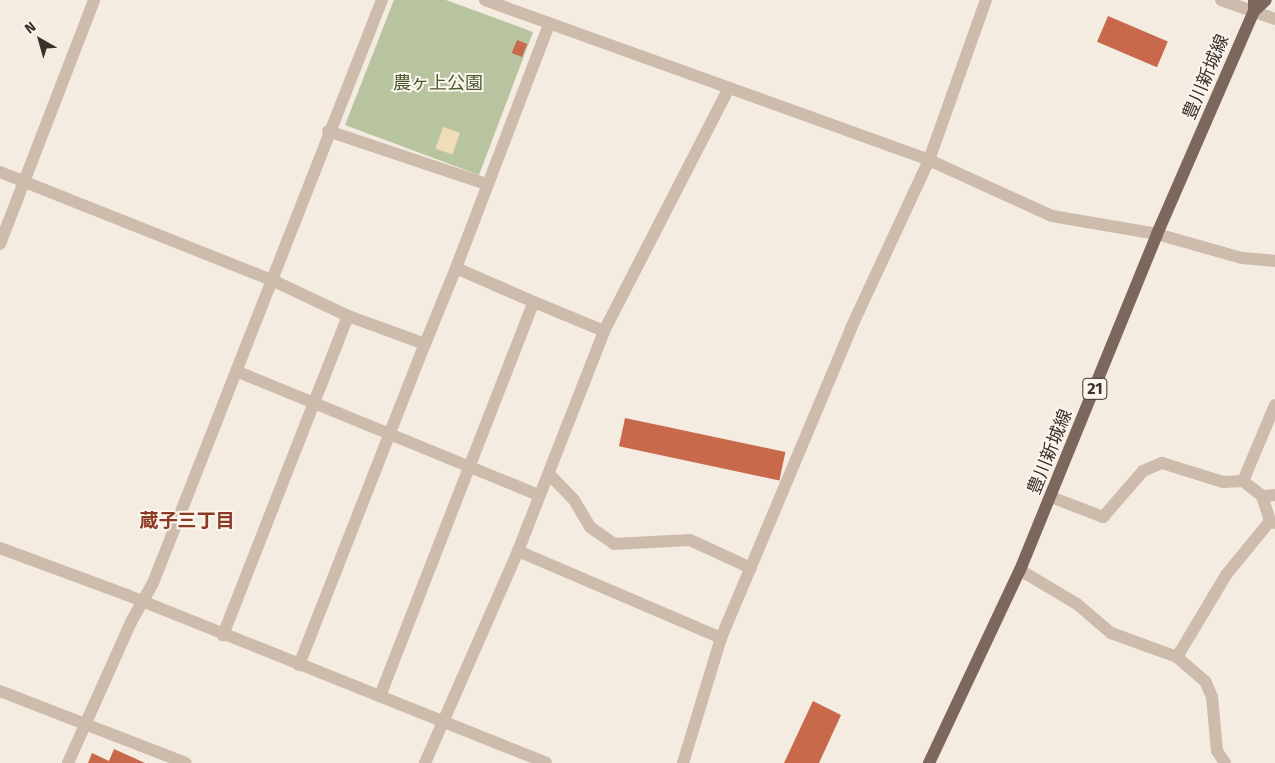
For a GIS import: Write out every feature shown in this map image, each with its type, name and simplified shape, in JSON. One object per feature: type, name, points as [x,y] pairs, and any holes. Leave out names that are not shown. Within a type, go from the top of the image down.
[{"type":"main road","name":"豊川新城線","points":[[929,763],[1020,570],[1157,234],[1254,6],[1266,0]]},
{"type":"street","points":[[0,244],[94,0]]},
{"type":"street","points":[[68,763],[131,622],[144,603],[274,281],[328,131],[382,0]]},
{"type":"street","points":[[486,0],[929,160],[1052,216],[1157,234],[1242,258],[1275,261]]},
{"type":"street","points":[[683,763],[721,638],[851,328],[929,160],[986,0]]},
{"type":"street","points":[[1222,0],[1254,6],[1275,20]]},
{"type":"street","points":[[299,665],[456,268],[486,184],[549,24]]},
{"type":"street","points":[[425,763],[518,551],[604,331],[729,88]]},
{"type":"street","points":[[328,131],[486,184]]},
{"type":"street","points":[[0,172],[274,281],[348,316],[426,344]]},
{"type":"street","points":[[456,268],[604,331]]},
{"type":"street","points":[[380,696],[534,302]]},
{"type":"street","points":[[223,635],[348,316]]},
{"type":"street","points":[[236,372],[539,495]]},
{"type":"street","points":[[1243,481],[1275,404]]},
{"type":"street","points":[[1051,497],[1103,517],[1143,470],[1162,463],[1223,482],[1243,481],[1262,496],[1273,522],[1226,575],[1177,657]]},
{"type":"street","points":[[549,474],[574,500],[590,527],[614,544],[690,540],[751,568]]},
{"type":"street","points":[[1262,496],[1275,495]]},
{"type":"street","points":[[0,548],[144,603],[546,763]]},
{"type":"street","points":[[518,551],[721,638]]},
{"type":"street","points":[[1020,570],[1077,604],[1111,633],[1177,657],[1205,681],[1212,697],[1217,751],[1225,763]]},
{"type":"street","points":[[0,691],[87,723],[186,763]]},
{"type":"green space","name":"農ヶ上公園","points":[[394,0],[446,0],[533,32],[479,175],[345,125]]},
{"type":"sand","points":[[443,127],[460,133],[453,155],[436,149]]},
{"type":"building","points":[[1108,16],[1168,41],[1157,67],[1097,42]]},
{"type":"building","points":[[517,40],[527,44],[522,57],[512,53]]},
{"type":"building","points":[[625,418],[785,452],[779,480],[619,446]]},
{"type":"building","points":[[813,701],[841,715],[819,763],[784,763]]},
{"type":"building","points":[[114,749],[145,763],[88,763],[92,753],[109,761]]},
{"type":"district","name":"蔵子三丁目","points":[[187,521]]}]
